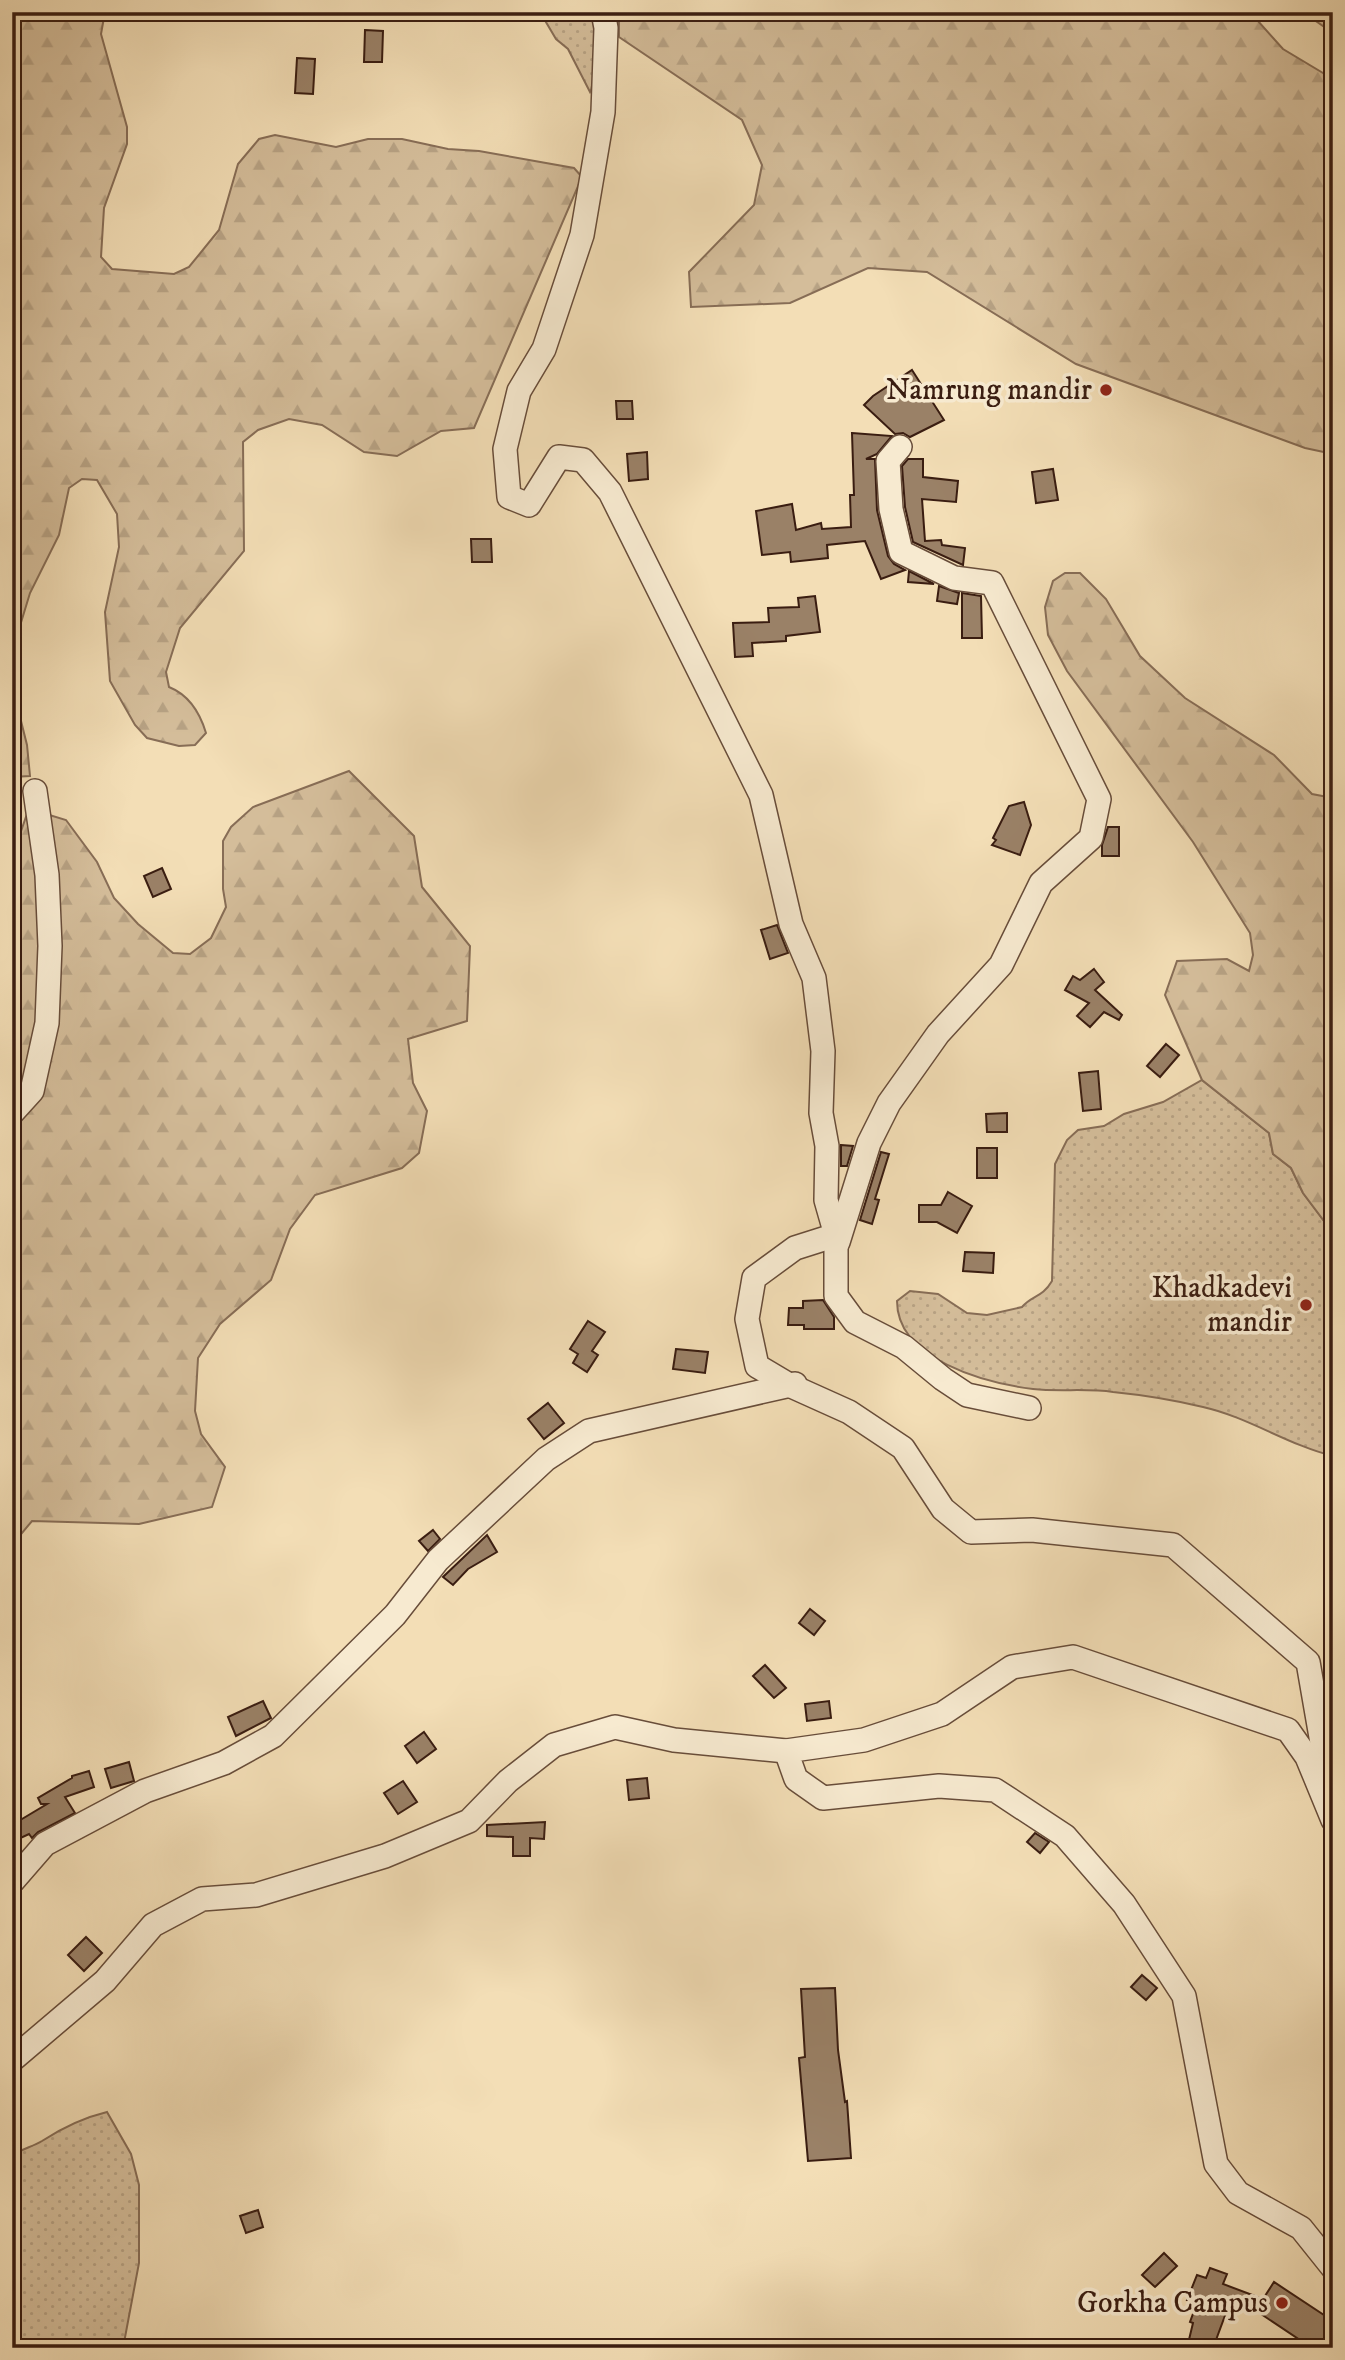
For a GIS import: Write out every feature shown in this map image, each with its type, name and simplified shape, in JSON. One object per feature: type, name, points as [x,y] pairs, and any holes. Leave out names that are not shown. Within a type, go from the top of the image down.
[{"type":"street","points":[[603,12],[606,28],[603,112],[582,235],[544,349],[519,391],[505,449],[509,497],[529,505],[559,457],[583,460],[590,468],[610,492],[761,794],[791,925],[814,978],[823,1051],[821,1113],[827,1146],[826,1200],[836,1241],[836,1296],[855,1322],[904,1347],[967,1395],[1029,1408]]},
{"type":"street","points":[[836,1241],[869,1143],[889,1103],[938,1034],[1001,965],[1041,883],[1091,838],[1099,799],[992,583],[954,578],[901,552],[891,509],[888,461],[900,447]]},
{"type":"street","points":[[12,1113],[32,1091],[47,1023],[50,946],[47,874],[35,791]]},
{"type":"street","points":[[836,1241],[795,1248],[754,1278],[747,1320],[757,1366],[849,1412],[903,1448],[943,1509],[971,1532],[1032,1530],[1173,1545],[1308,1662],[1333,1802]]},
{"type":"street","points":[[12,1882],[46,1844],[145,1791],[224,1763],[273,1736],[396,1615],[438,1560],[546,1459],[589,1431],[793,1384]]},
{"type":"street","points":[[12,2060],[105,1980],[153,1925],[202,1899],[256,1895],[385,1856],[469,1821],[508,1781],[554,1745],[615,1727],[674,1740],[786,1751],[864,1740],[942,1714],[1012,1667],[1073,1657],[1289,1731],[1307,1757],[1333,1820]]},
{"type":"street","points":[[786,1751],[796,1779],[823,1798],[939,1786],[995,1790],[1065,1836],[1124,1905],[1184,1996],[1216,2164],[1238,2193],[1301,2228],[1333,2269]]},
{"type":"green space","points":[[12,12],[105,12],[101,34],[127,127],[127,144],[104,208],[101,257],[112,269],[174,274],[189,267],[219,230],[238,164],[259,139],[275,135],[336,147],[368,139],[402,139],[448,149],[479,151],[574,168],[582,177],[474,428],[441,431],[397,456],[364,452],[322,425],[289,419],[258,430],[243,442],[244,551],[180,628],[166,672],[169,687],[188,700],[204,726],[206,733],[195,745],[179,746],[147,738],[135,725],[110,681],[105,612],[119,547],[117,514],[97,480],[82,479],[69,488],[59,535],[30,593],[16,639],[12,685]]},
{"type":"green space","points":[[540,12],[594,12],[603,65],[590,92],[568,49],[556,39]]},
{"type":"green space","points":[[619,12],[1250,12],[1283,49],[1333,79],[1333,454],[1305,448],[1076,364],[927,272],[868,268],[790,303],[691,307],[689,272],[754,205],[762,165],[742,120],[619,37]]},
{"type":"green space","points":[[1303,12],[1333,12],[1333,33]]},
{"type":"green space","points":[[1065,573],[1080,573],[1106,599],[1140,656],[1185,698],[1274,755],[1312,794],[1333,798],[1333,1233],[1303,1193],[1291,1168],[1273,1154],[1269,1133],[1202,1080],[1165,995],[1177,961],[1227,959],[1249,971],[1253,955],[1250,933],[1193,842],[1067,671],[1048,635],[1045,607],[1053,581]]},
{"type":"green space","points":[[12,685],[27,745],[30,776],[12,777]]},
{"type":"green space","points":[[349,771],[414,836],[422,887],[470,946],[467,1021],[408,1039],[413,1083],[427,1111],[419,1153],[402,1168],[315,1195],[290,1229],[271,1280],[220,1324],[198,1358],[195,1411],[201,1434],[225,1467],[212,1507],[139,1524],[32,1521],[12,1545],[12,857],[27,814],[43,813],[66,820],[97,862],[114,898],[138,924],[173,953],[190,954],[211,938],[226,907],[223,889],[223,841],[231,827],[253,807]]},
{"type":"green space","points":[[1202,1080],[1269,1133],[1273,1154],[1291,1168],[1303,1193],[1333,1233],[1333,1456],[1300,1445],[1236,1417],[1192,1404],[1103,1391],[1033,1389],[969,1374],[928,1353],[912,1339],[901,1321],[897,1301],[910,1291],[938,1294],[967,1313],[987,1315],[1022,1307],[1044,1291],[1052,1281],[1055,1164],[1067,1140],[1078,1130],[1104,1126],[1124,1114],[1163,1102]]},
{"type":"green space","points":[[107,2112],[131,2154],[139,2185],[139,2263],[123,2348],[12,2348],[12,2156],[73,2124]]},
{"type":"building","points":[[365,30],[383,31],[382,62],[364,62]]},
{"type":"building","points":[[297,58],[315,59],[313,94],[295,93]]},
{"type":"building","points":[[912,370],[944,420],[910,437],[903,433],[895,434],[864,405]]},
{"type":"building","points":[[616,401],[632,401],[633,419],[617,419]]},
{"type":"building","points":[[852,433],[892,436],[877,454],[866,459],[875,459],[877,510],[888,556],[894,564],[905,570],[881,579],[865,541],[827,545],[828,558],[791,562],[790,552],[762,555],[756,511],[792,504],[796,530],[821,523],[822,529],[851,527],[850,495],[854,495]]},
{"type":"building","points":[[647,452],[648,479],[629,481],[627,454]]},
{"type":"building","points":[[908,459],[923,459],[923,477],[958,481],[956,502],[922,499],[925,541],[941,540],[942,545],[965,548],[963,565],[913,542],[905,507],[902,466]]},
{"type":"building","points":[[1053,469],[1058,500],[1036,503],[1032,472]]},
{"type":"building","points":[[471,539],[491,539],[492,562],[472,562]]},
{"type":"building","points":[[909,571],[934,584],[908,582]]},
{"type":"building","points":[[939,586],[959,593],[957,604],[937,601]]},
{"type":"building","points":[[962,593],[981,596],[982,638],[962,638]]},
{"type":"building","points":[[815,596],[820,632],[786,636],[786,641],[752,643],[753,656],[735,657],[733,623],[769,622],[768,608],[799,607],[798,598]]},
{"type":"building","points":[[1024,802],[1031,825],[1020,855],[992,845],[1009,806]]},
{"type":"building","points":[[1108,827],[1119,827],[1119,856],[1102,856],[1102,845]]},
{"type":"building","points":[[162,868],[171,889],[153,897],[144,876]]},
{"type":"building","points":[[777,925],[788,953],[770,959],[761,930]]},
{"type":"building","points":[[1094,969],[1104,982],[1095,990],[1122,1015],[1119,1020],[1104,1012],[1090,1027],[1077,1016],[1089,1003],[1065,990],[1073,976],[1080,980]]},
{"type":"building","points":[[1166,1044],[1179,1055],[1160,1077],[1147,1066]]},
{"type":"building","points":[[1098,1071],[1101,1109],[1083,1111],[1079,1073]]},
{"type":"building","points":[[1007,1113],[1007,1132],[987,1132],[986,1114]]},
{"type":"building","points":[[841,1145],[853,1146],[847,1166],[841,1166]]},
{"type":"building","points":[[977,1148],[997,1148],[997,1178],[977,1178]]},
{"type":"building","points":[[881,1152],[889,1154],[875,1199],[879,1200],[872,1224],[860,1220]]},
{"type":"building","points":[[948,1192],[972,1206],[957,1233],[937,1222],[919,1222],[919,1205],[941,1205]]},
{"type":"building","points":[[965,1252],[994,1253],[993,1273],[963,1271]]},
{"type":"building","points":[[823,1300],[834,1317],[834,1329],[804,1329],[804,1325],[788,1325],[789,1308],[803,1308],[803,1301]]},
{"type":"building","points":[[588,1321],[605,1332],[592,1351],[598,1355],[587,1372],[573,1363],[578,1354],[570,1349]]},
{"type":"building","points":[[676,1349],[708,1352],[705,1373],[673,1369]]},
{"type":"building","points":[[548,1403],[564,1423],[544,1439],[528,1419]]},
{"type":"building","points":[[433,1530],[440,1539],[428,1551],[419,1541]]},
{"type":"building","points":[[487,1535],[497,1552],[468,1569],[453,1585],[443,1577]]},
{"type":"building","points":[[810,1609],[825,1621],[814,1635],[799,1623]]},
{"type":"building","points":[[765,1665],[786,1688],[774,1698],[753,1676]]},
{"type":"building","points":[[263,1701],[271,1718],[236,1736],[228,1717]]},
{"type":"building","points":[[829,1701],[831,1718],[807,1721],[805,1704]]},
{"type":"building","points":[[424,1732],[436,1749],[417,1763],[405,1746]]},
{"type":"building","points":[[129,1762],[134,1781],[111,1788],[105,1769]]},
{"type":"building","points":[[89,1771],[94,1787],[65,1797],[75,1813],[38,1832],[32,1838],[29,1834],[12,1842],[12,1825],[47,1804],[41,1804],[38,1798],[72,1776]]},
{"type":"building","points":[[647,1778],[649,1798],[629,1800],[627,1780]]},
{"type":"building","points":[[403,1781],[417,1802],[398,1814],[384,1793]]},
{"type":"building","points":[[545,1822],[544,1839],[530,1838],[530,1856],[513,1856],[513,1837],[487,1836],[487,1825]]},
{"type":"building","points":[[1035,1833],[1049,1842],[1040,1853],[1027,1842]]},
{"type":"building","points":[[86,1937],[102,1953],[84,1971],[68,1955]]},
{"type":"building","points":[[1142,1975],[1157,1988],[1146,2000],[1131,1987]]},
{"type":"building","points":[[835,1988],[838,2050],[845,2102],[847,2101],[851,2158],[808,2161],[799,2058],[805,2057],[801,1989]]},
{"type":"building","points":[[258,2210],[263,2227],[246,2233],[240,2216]]},
{"type":"building","points":[[1164,2253],[1177,2266],[1155,2287],[1142,2275]]},
{"type":"building","points":[[1210,2268],[1227,2274],[1223,2284],[1263,2299],[1274,2282],[1333,2321],[1333,2348],[1312,2348],[1237,2298],[1230,2315],[1226,2313],[1213,2348],[1187,2348],[1193,2323],[1190,2322],[1197,2303],[1187,2300],[1197,2275],[1206,2278]]},
{"type":"place","name":"Namrung mandir","points":[[1106,390]]},
{"type":"place","name":"Khadkadevi mandir","points":[[1306,1305]]},
{"type":"place","name":"Gorkha Campus","points":[[1282,2303]]}]
